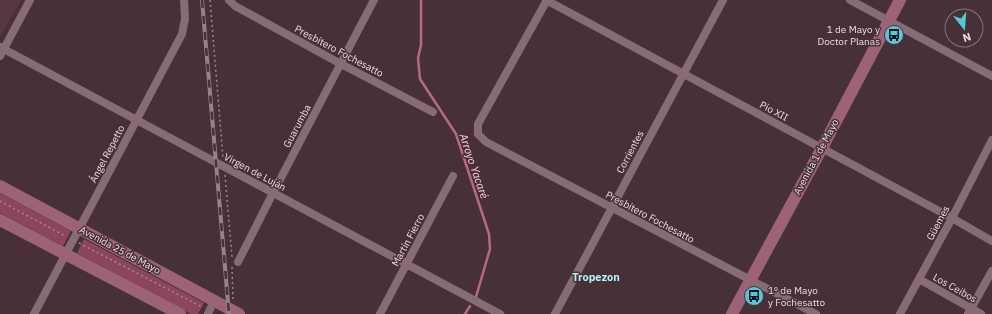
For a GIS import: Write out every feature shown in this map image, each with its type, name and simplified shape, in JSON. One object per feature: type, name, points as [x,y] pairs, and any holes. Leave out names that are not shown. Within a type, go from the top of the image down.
[{"type":"main road","name":"Avenida 1 de Mayo","points":[[732,314],[900,0]]},
{"type":"main road","name":"Avenida 25 de Mayo","points":[[0,186],[79,229],[211,309],[240,314]]},
{"type":"main road","points":[[0,220],[180,314]]},
{"type":"street","points":[[1,51],[30,0]]},
{"type":"street","name":"Ángel Repetto","points":[[34,314],[182,34],[185,19],[184,0]]},
{"type":"street","name":"Presbítero Fochesatto","points":[[229,0],[235,6],[433,112]]},
{"type":"street","name":"Guarumba","points":[[238,262],[374,0]]},
{"type":"street","name":"Presbítero Fochesatto","points":[[546,0],[478,124],[478,134],[486,142],[816,314]]},
{"type":"street","name":"Pio XII","points":[[546,0],[952,218],[992,241]]},
{"type":"street","name":"Corrientes","points":[[556,314],[723,0]]},
{"type":"street","points":[[850,0],[992,76]]},
{"type":"street","name":"Virgen de Luján","points":[[1,51],[136,120],[500,314]]},
{"type":"street","name":"Güemes","points":[[900,314],[989,153],[992,140]]},
{"type":"street","name":"Martín Fierro","points":[[380,314],[453,176]]},
{"type":"street","points":[[975,313],[992,271]]},
{"type":"street","name":"Los Ceibos","points":[[919,279],[975,313]]},
{"type":"path","points":[[0,201],[73,240],[211,309]]},
{"type":"shaded area","points":[[0,0],[21,0],[0,37]]},
{"type":"shaded area","points":[[0,193],[71,231],[63,246],[0,213]]},
{"type":"shaded area","points":[[84,239],[204,303],[198,314],[191,314],[77,253]]},
{"type":"waterway","name":"Arroyo Yacaré","points":[[421,0],[421,45],[418,58],[420,79],[456,134],[489,234],[490,249],[476,297]]},
{"type":"waterway","name":"Arroyo Yacaré","points":[[465,314],[470,306]]},
{"type":"railway","points":[[202,0],[229,314]]},
{"type":"place","name":"1 de Mayo y Doctor Planas","points":[[894,35]]},
{"type":"place","name":"1º de Mayo y Fochesatto","points":[[754,296]]},
{"type":"district","name":"Tropezon","points":[[596,277]]}]
